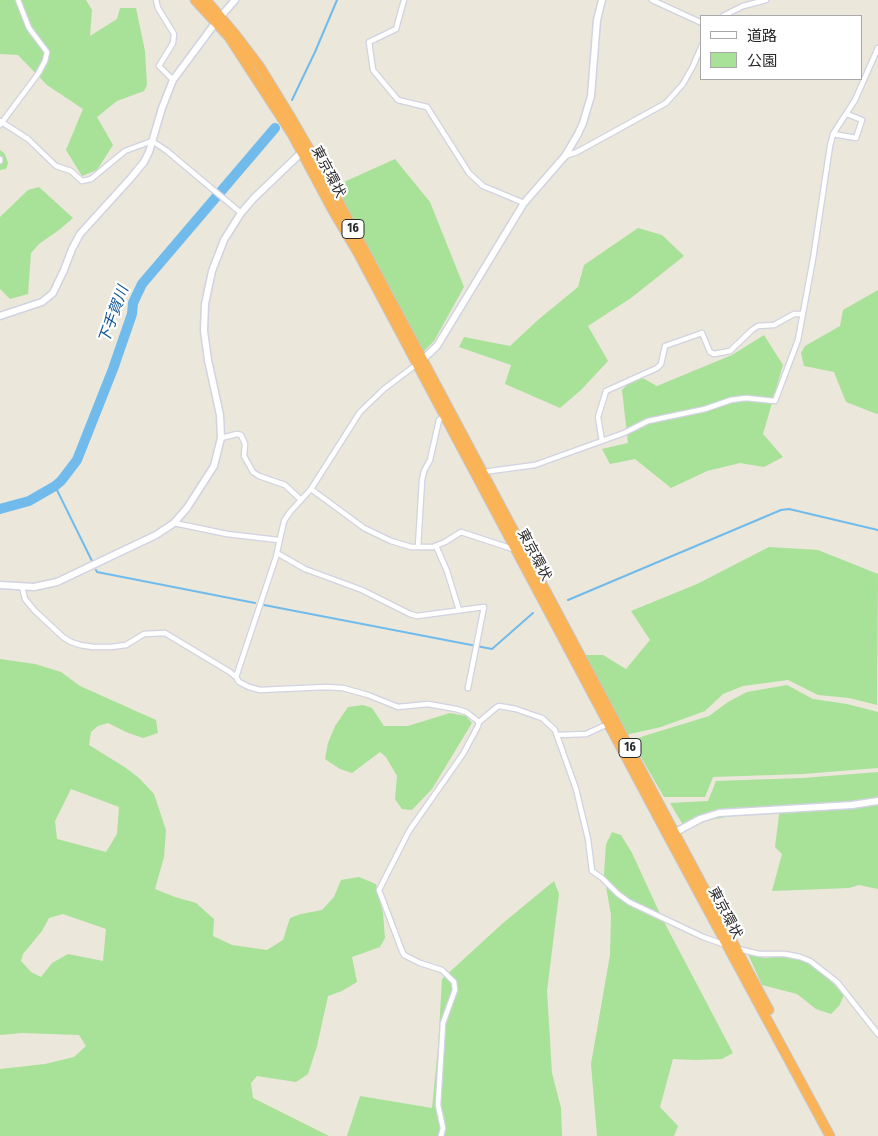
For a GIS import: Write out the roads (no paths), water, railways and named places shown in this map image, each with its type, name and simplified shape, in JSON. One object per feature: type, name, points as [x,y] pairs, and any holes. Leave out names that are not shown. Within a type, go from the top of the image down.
[{"type":"highway","name":"東京環状","points":[[196,0],[218,20]]},
{"type":"highway","name":"東京環状","points":[[206,0],[305,150],[420,362],[671,834],[727,946],[830,1136]]},
{"type":"highway","name":"東京環状","points":[[420,362],[444,416],[479,474],[516,550],[608,724],[737,949],[837,1136]]},
{"type":"highway","points":[[727,946],[737,949]]},
{"type":"street","points":[[18,0],[29,28],[46,52],[45,61],[38,74],[1,123],[28,138],[56,166],[70,171],[82,180],[91,179],[125,151],[152,141]]},
{"type":"street","points":[[156,0],[158,8],[174,34],[173,43],[159,66],[173,80]]},
{"type":"street","points":[[0,316],[42,302],[53,293],[80,234],[144,162],[173,80],[235,0]]},
{"type":"street","points":[[404,0],[396,29],[369,42],[373,70],[398,100],[428,108],[469,172],[483,186],[524,202]]},
{"type":"street","points":[[236,676],[277,553],[278,540],[284,521],[311,489],[360,412],[384,388],[420,362],[437,346],[524,202],[565,156],[583,122],[591,96],[597,20],[602,0]]},
{"type":"street","points":[[652,0],[700,22]]},
{"type":"street","points":[[725,15],[743,6],[766,0]]},
{"type":"street","points":[[479,474],[535,465],[624,433],[648,421],[705,409],[731,400],[746,398],[775,401],[795,351],[804,314],[833,134],[855,100],[878,48]]},
{"type":"street","points":[[565,156],[666,103],[684,84],[700,50]]},
{"type":"street","points":[[833,134],[856,138],[862,120],[847,114]]},
{"type":"street","points":[[152,141],[241,213]]},
{"type":"street","points":[[0,585],[22,587],[46,586],[64,580],[168,528],[187,508],[210,472],[221,438],[220,415],[204,331],[205,304],[217,256],[224,240],[241,213],[254,198],[305,150]]},
{"type":"street","points":[[602,441],[598,417],[606,390],[657,368],[665,346],[702,333],[710,352],[714,354],[730,351],[758,326],[774,325],[794,314],[804,314]]},
{"type":"street","points":[[418,548],[422,480],[430,460],[439,420],[444,416]]},
{"type":"street","points":[[221,438],[237,434],[241,435],[245,444],[244,456],[253,472],[259,476],[285,484],[301,500]]},
{"type":"street","points":[[311,489],[369,531],[391,541],[418,548],[436,546],[461,532],[516,550]]},
{"type":"street","points":[[174,523],[227,534],[278,540]]},
{"type":"street","points":[[436,546],[447,571],[459,610]]},
{"type":"street","points":[[277,553],[305,569],[362,590],[417,616],[484,607],[468,688]]},
{"type":"street","points":[[22,587],[25,599],[35,611],[71,642],[93,647],[111,647],[126,645],[144,634],[165,633],[236,676],[239,682],[260,690],[343,688],[368,695],[398,707],[428,704],[456,709],[466,712],[479,722]]},
{"type":"street","points":[[441,1136],[443,1128],[438,1106],[443,1023],[455,990],[454,982],[442,970],[420,963],[402,951],[379,890],[409,831],[463,754],[479,722],[500,706],[516,709],[542,718],[550,724],[558,736],[576,789],[588,839],[592,871],[630,902],[703,937],[727,946]]},
{"type":"street","points":[[558,736],[586,734],[608,724]]},
{"type":"street","points":[[671,834],[706,817],[728,812],[852,806],[878,800]]},
{"type":"street","points":[[737,949],[759,954],[785,954],[810,961],[837,982],[878,1034]]},
{"type":"waterway","name":"下手賀川","points":[[292,100],[337,0]]},
{"type":"waterway","name":"下手賀川","points":[[0,509],[29,501],[55,486],[77,460],[113,369],[132,314],[133,303],[142,284],[275,128]]},
{"type":"waterway","points":[[55,486],[92,561]]},
{"type":"waterway","points":[[568,600],[781,510],[789,509],[878,530]]},
{"type":"waterway","points":[[96,570],[97,572],[255,603]]},
{"type":"waterway","points":[[264,605],[492,649],[533,613]]}]
